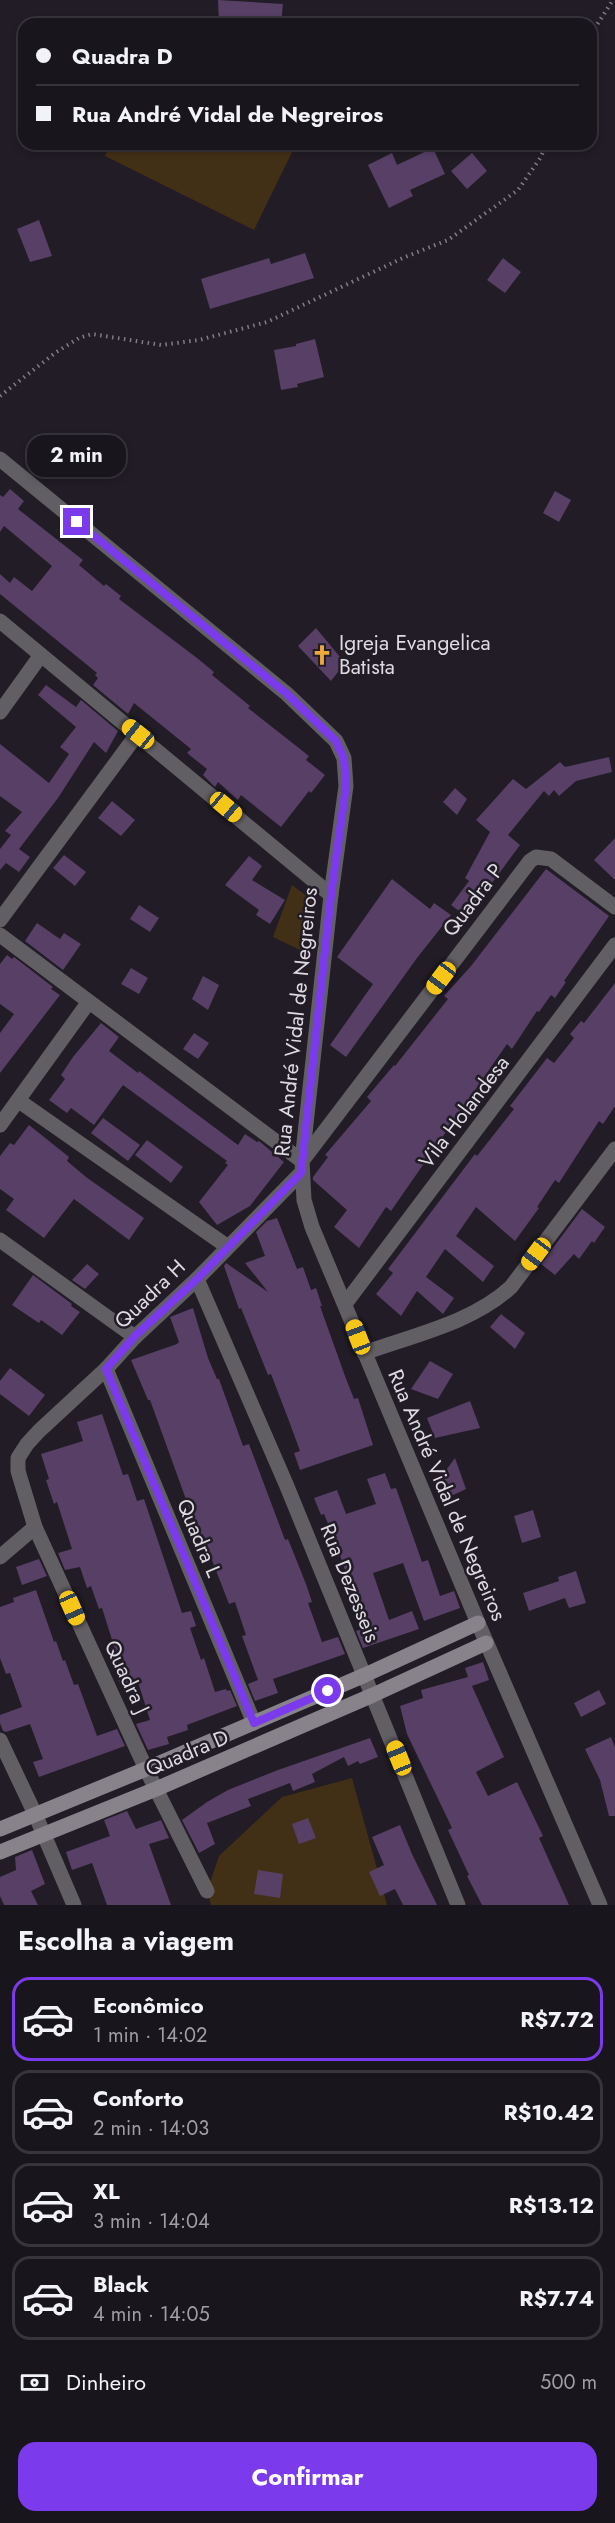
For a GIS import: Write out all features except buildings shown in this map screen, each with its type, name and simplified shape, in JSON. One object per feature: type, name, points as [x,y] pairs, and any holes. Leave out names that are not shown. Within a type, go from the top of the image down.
[{"type":"street","name":"Rua André Vidal de Negreiros","points":[[2,465],[287,694],[336,741],[344,759],[346,786],[331,895],[301,1167],[304,1200],[312,1227],[364,1353],[486,1643],[600,1905]]},
{"type":"street","points":[[0,621],[331,895]]},
{"type":"street","points":[[0,712],[41,655]]},
{"type":"street","points":[[0,920],[138,734]]},
{"type":"street","name":"Quadra P","points":[[301,1167],[530,861],[536,857],[551,859],[615,907]]},
{"type":"street","points":[[0,935],[301,1167]]},
{"type":"street","name":"Vila Holandesa","points":[[345,1304],[615,945]]},
{"type":"street","points":[[0,1125],[88,1003]]},
{"type":"street","points":[[19,1101],[228,1246]]},
{"type":"street","points":[[364,1353],[471,1315],[496,1301],[511,1287],[615,1149]]},
{"type":"street","name":"Quadra H","points":[[27,1444],[63,1407],[106,1369],[135,1336],[197,1279],[301,1167]]},
{"type":"street","points":[[0,1240],[135,1336]]},
{"type":"street","name":"Rua Dezesseis","points":[[197,1279],[286,1484],[458,1905]]},
{"type":"street","name":"Quadra L","points":[[106,1369],[254,1723]]},
{"type":"street","name":"Quadra J","points":[[27,1444],[20,1453],[18,1471],[35,1527],[146,1769],[207,1891]]},
{"type":"street","points":[[0,1557],[35,1527]]},
{"type":"street","name":"Quadra D","points":[[0,1829],[254,1723],[478,1623]]},
{"type":"street","name":"Quadra D","points":[[0,1852],[156,1789],[373,1695],[486,1643]]},
{"type":"street","points":[[0,1740],[44,1833],[74,1905]]},
{"type":"path","points":[[597,25],[613,0]]},
{"type":"path","points":[[0,396],[79,338],[92,334],[161,345],[199,340],[267,322],[405,257],[448,240],[518,190],[544,150]]},
{"type":"shaded area","points":[[108,150],[293,150],[254,230],[105,156]]},
{"type":"shaded area","points":[[292,885],[312,900],[304,952],[273,937]]},
{"type":"shaded area","points":[[352,1778],[387,1905],[211,1905],[207,1891],[219,1856],[282,1797]]},
{"type":"place","name":"Igreja Evangelica Batista","points":[[322,655]]},
{"type":"route","points":[[77,522],[287,694],[336,741],[344,759],[346,786],[331,895],[301,1173],[197,1279],[135,1336],[106,1369],[254,1723],[328,1691]]}]
